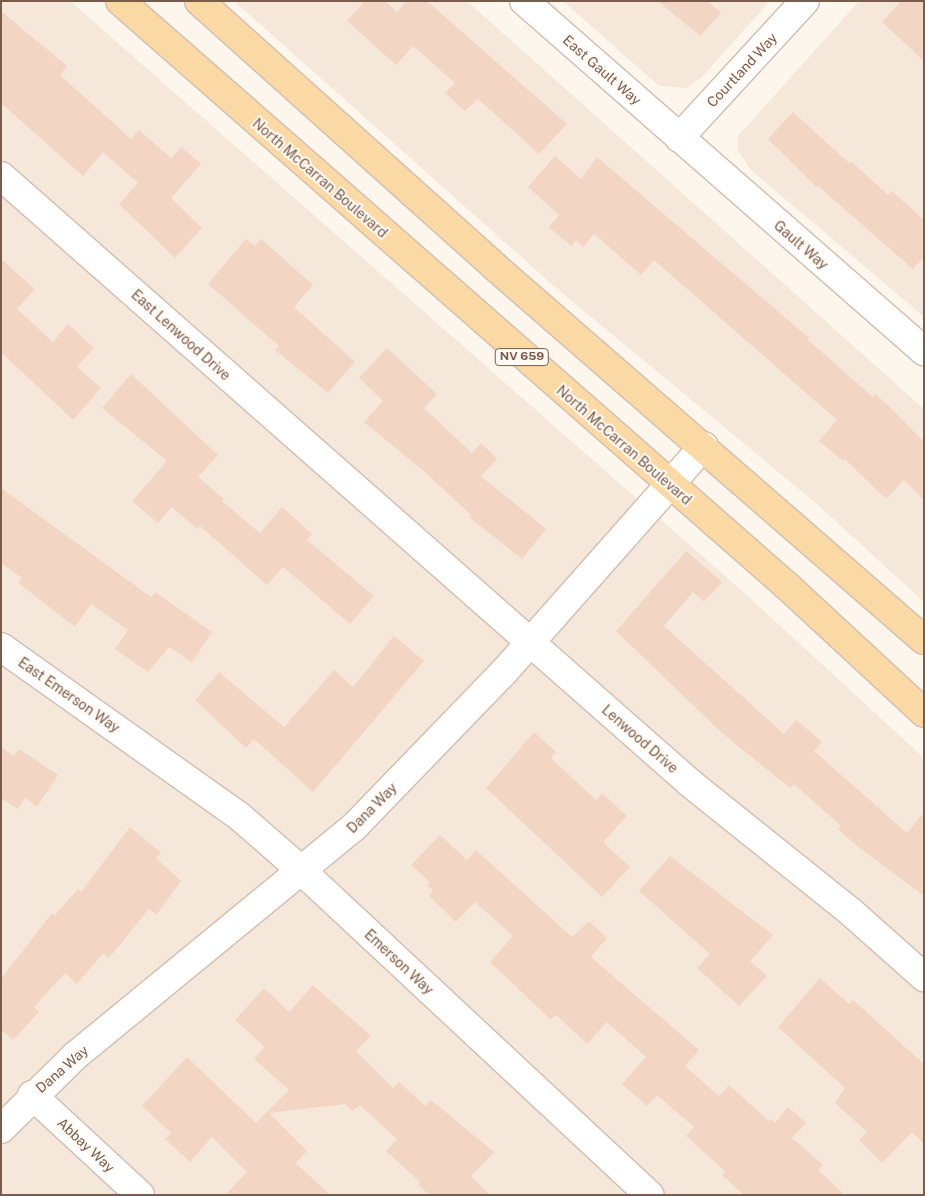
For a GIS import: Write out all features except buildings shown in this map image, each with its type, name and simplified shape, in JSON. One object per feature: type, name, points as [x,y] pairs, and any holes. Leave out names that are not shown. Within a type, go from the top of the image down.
[{"type":"main road","name":"North McCarran Boulevard","points":[[120,1],[786,585],[924,713]]},
{"type":"main road","points":[[200,1],[494,266],[704,446],[924,640]]},
{"type":"street","name":"East Gault Way","points":[[524,1],[679,138]]},
{"type":"street","name":"Courtland Way","points":[[679,138],[805,1]]},
{"type":"street","name":"Gault Way","points":[[679,138],[924,351]]},
{"type":"street","name":"East Lenwood Drive","points":[[1,176],[362,495]]},
{"type":"street","name":"Dana Way","points":[[1,1129],[32,1095],[75,1056],[302,872],[355,826],[530,644],[704,446]]},
{"type":"street","name":"Lenwood Drive","points":[[362,495],[690,783],[851,912],[924,977]]},
{"type":"street","name":"East Emerson Way","points":[[1,648],[136,743]]},
{"type":"street","name":"Emerson Way","points":[[136,743],[239,816],[302,872],[649,1195]]},
{"type":"street","name":"Abbay Way","points":[[32,1095],[140,1195]]},
{"type":"shaded area","points":[[1,1],[70,1],[749,597],[924,758],[924,1195],[1,1195]]},
{"type":"shaded area","points":[[234,1],[467,1],[924,409],[924,602],[819,506],[554,286]]},
{"type":"shaded area","points":[[563,1],[770,1],[702,77],[687,88],[659,86]]},
{"type":"shaded area","points":[[859,1],[924,1],[924,317],[750,169],[737,149],[738,136]]}]
